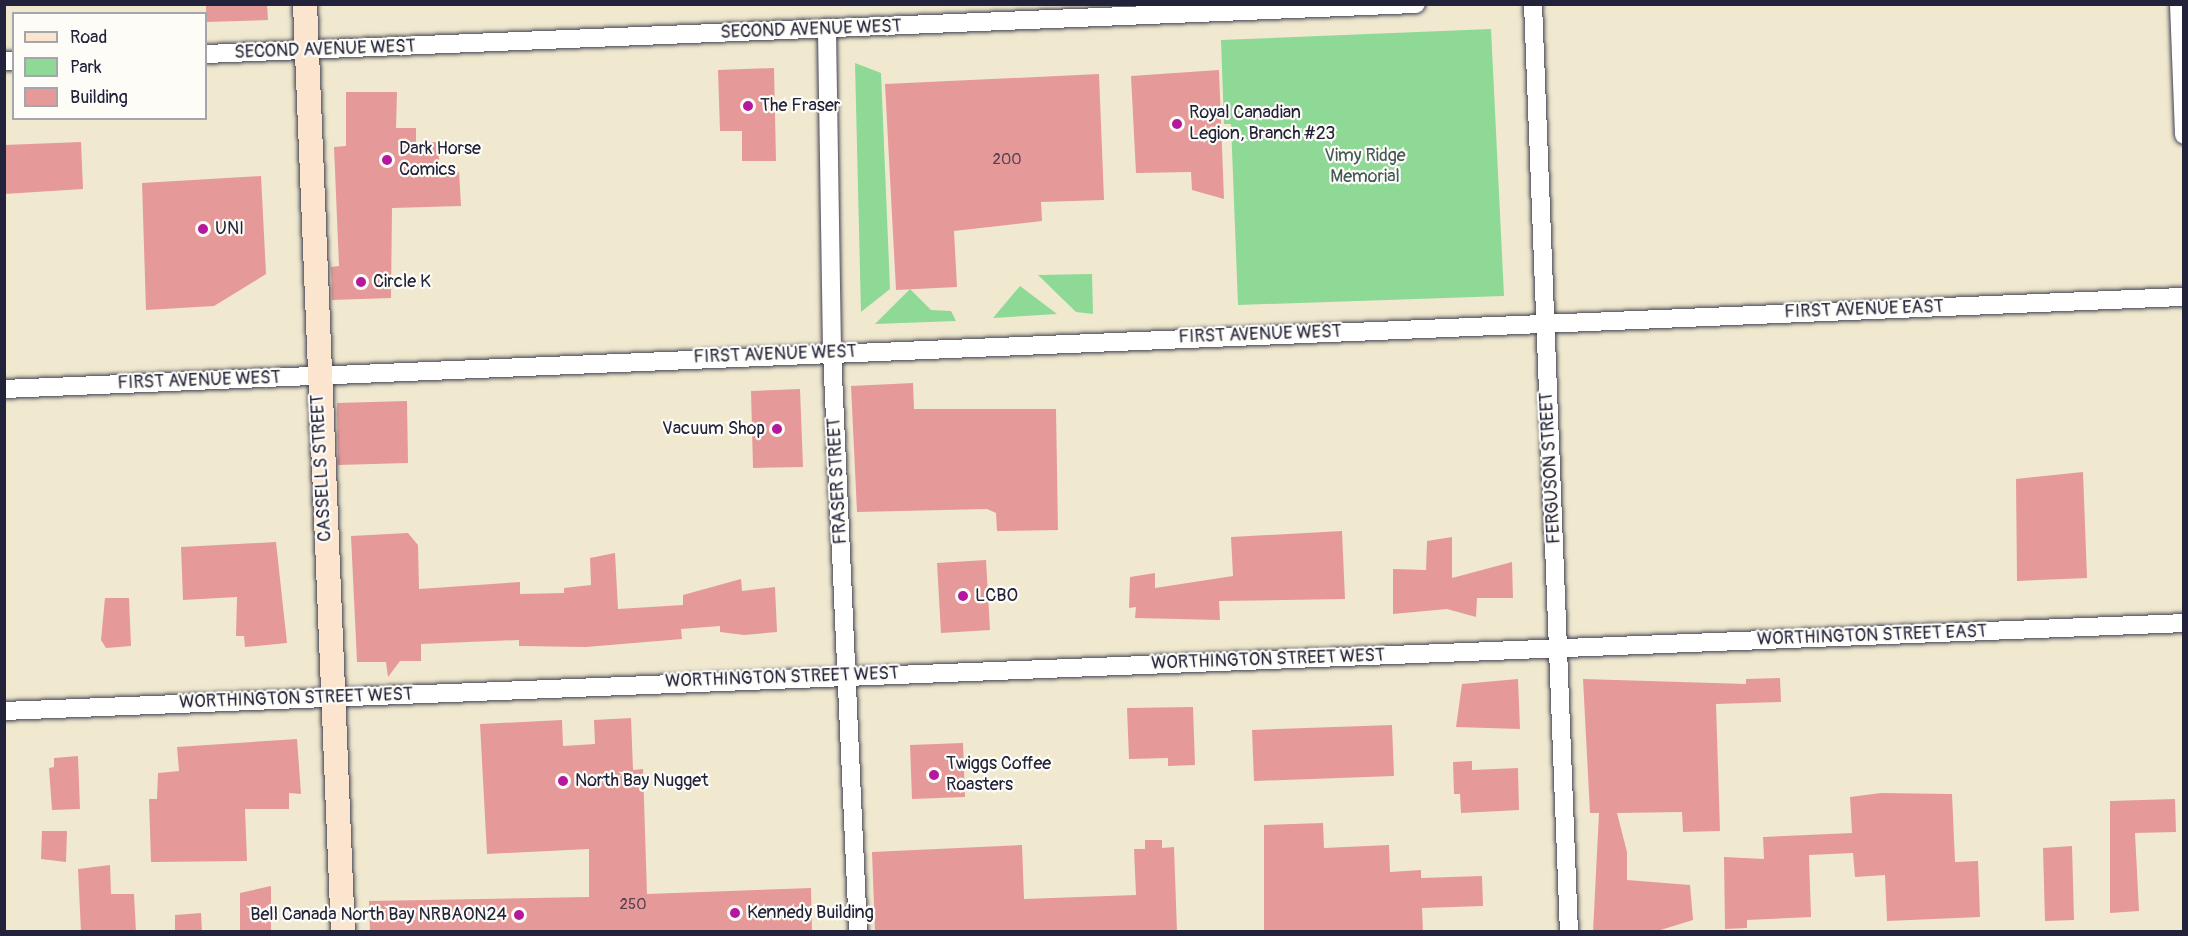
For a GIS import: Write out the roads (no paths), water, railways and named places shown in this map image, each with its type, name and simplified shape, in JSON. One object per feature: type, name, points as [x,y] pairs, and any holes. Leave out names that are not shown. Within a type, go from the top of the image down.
[{"type":"main road","name":"CASSELLS STREET","points":[[305,4],[317,376],[344,932]]},
{"type":"street","name":"SECOND AVENUE WEST","points":[[207,54],[827,31],[1169,11],[1416,4]]},
{"type":"street","name":"FERGUSON STREET","points":[[1533,4],[1560,650],[1569,932]]},
{"type":"street","points":[[2179,4],[2184,135]]},
{"type":"street","name":"FRASER STREET","points":[[827,31],[832,352],[858,932]]},
{"type":"street","name":"FIRST AVENUE EAST","points":[[1545,323],[2184,297]]},
{"type":"street","name":"FIRST AVENUE WEST","points":[[4,389],[1545,323]]},
{"type":"street","name":"WORTHINGTON STREET EAST","points":[[1560,650],[2184,623]]},
{"type":"street","name":"WORTHINGTON STREET WEST","points":[[4,711],[848,675],[1560,650]]},
{"type":"place","name":"The Fraser","points":[[748,106]]},
{"type":"place","name":"Royal Canadian Legion, Branch #23","points":[[1177,124]]},
{"type":"place","name":"Dark Horse Comics","points":[[387,160]]},
{"type":"place","name":"UNI","points":[[203,229]]},
{"type":"place","name":"Circle K","points":[[361,282]]},
{"type":"place","name":"Vacuum Shop","points":[[777,429]]},
{"type":"place","name":"LCBO","points":[[963,596]]},
{"type":"place","name":"Twiggs Coffee Roasters","points":[[934,775]]},
{"type":"place","name":"North Bay Nugget","points":[[563,781]]},
{"type":"place","name":"Kennedy Building","points":[[735,913]]},
{"type":"place","name":"Bell Canada North Bay NRBAON24","points":[[519,915]]},
{"type":"park label","name":"Vimy Ridge Memorial","points":[[1365,167]]}]
